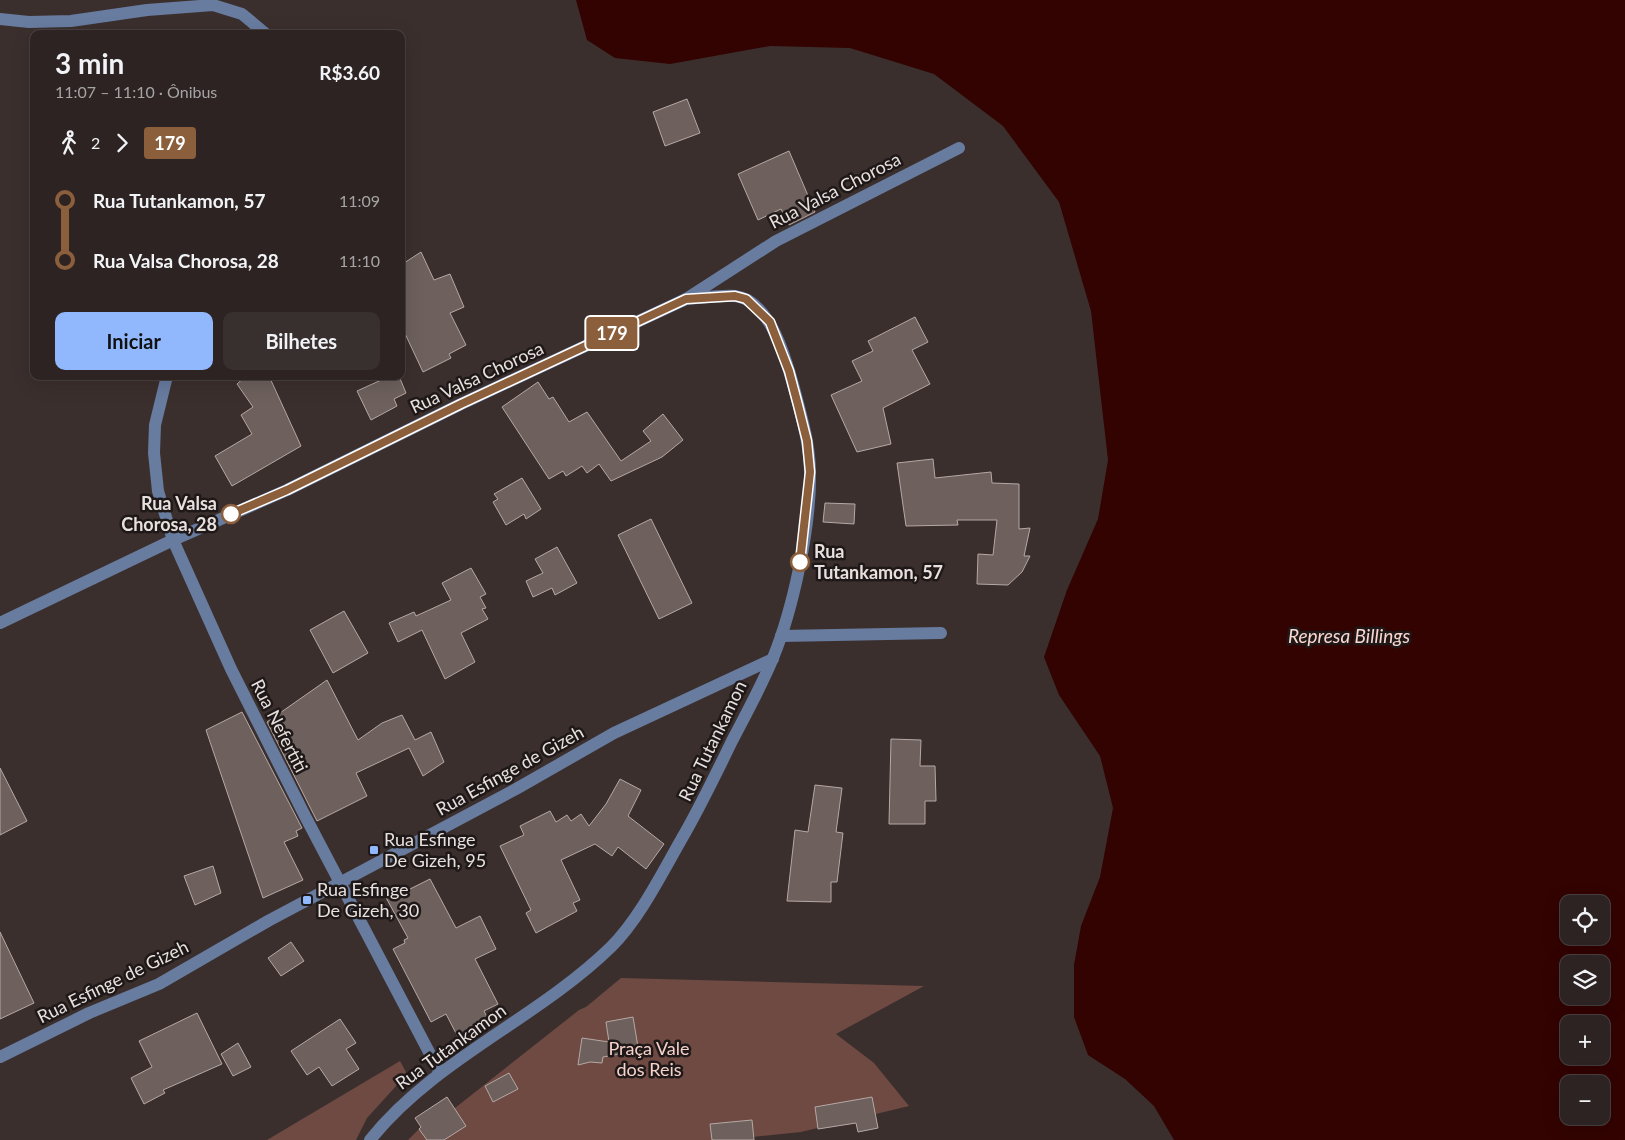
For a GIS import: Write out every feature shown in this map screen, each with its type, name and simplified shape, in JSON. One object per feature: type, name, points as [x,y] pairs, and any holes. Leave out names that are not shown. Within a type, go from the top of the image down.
[{"type":"street","points":[[0,19],[29,22],[71,21],[147,10],[213,5],[242,14],[261,30]]},
{"type":"street","name":"Rua Valsa Chorosa","points":[[0,623],[173,540],[287,490],[461,404],[686,299],[776,241],[960,148]]},
{"type":"street","name":"Rua Tutankamon","points":[[370,1140],[392,1112],[440,1073],[542,1002],[612,946],[655,885],[697,811],[773,659],[781,636],[800,562],[810,472],[807,441],[789,371],[770,322],[746,299],[735,296],[686,299]]},
{"type":"street","name":"Rua Nefertiti","points":[[166,380],[155,425],[154,453],[158,491],[173,540],[231,669],[340,883],[440,1073]]},
{"type":"street","points":[[781,636],[941,633]]},
{"type":"street","name":"Rua Esfinge de Gizeh","points":[[0,1057],[89,1013],[159,984],[268,921],[516,789],[614,733],[773,659]]},
{"type":"green space","name":"Praça Vale dos Reis","points":[[621,978],[924,986],[836,1034],[874,1063],[909,1106],[801,1132],[721,1140],[408,1140],[419,1129],[455,1108]]},
{"type":"green space","points":[[400,1061],[407,1074],[367,1118],[356,1140],[267,1140]]},
{"type":"water","name":"Represa Billings","points":[[576,0],[1625,0],[1625,1140],[1174,1140],[1154,1106],[1125,1079],[1088,1055],[1074,1017],[1074,965],[1081,926],[1100,877],[1113,808],[1100,756],[1059,695],[1044,657],[1067,590],[1098,519],[1108,460],[1091,311],[1059,202],[1003,126],[934,74],[850,48],[770,46],[670,64],[615,58],[587,40]]},
{"type":"building","points":[[687,99],[700,133],[665,146],[653,112]]},
{"type":"building","points":[[789,151],[815,212],[789,225],[781,209],[758,220],[738,174]]},
{"type":"building","points":[[421,252],[434,280],[450,274],[464,307],[450,313],[466,345],[449,354],[451,358],[423,372],[405,334],[405,262]]},
{"type":"building","points":[[915,317],[928,342],[912,350],[930,384],[883,408],[891,444],[857,452],[831,395],[862,381],[852,361],[873,351],[868,341]]},
{"type":"building","points":[[242,380],[271,380],[301,446],[232,486],[215,456],[252,434],[241,415],[253,407],[237,384]]},
{"type":"building","points":[[381,380],[401,380],[406,393],[394,399],[397,406],[371,420],[357,391]]},
{"type":"building","points":[[538,382],[549,399],[553,397],[569,422],[587,412],[621,461],[651,441],[643,431],[663,414],[683,440],[662,457],[611,481],[599,464],[587,473],[582,466],[566,476],[563,471],[549,479],[502,407]]},
{"type":"building","points":[[933,459],[935,478],[991,472],[992,483],[1019,484],[1019,529],[1030,528],[1024,556],[1030,556],[1022,572],[1008,585],[977,584],[978,554],[993,555],[997,520],[957,520],[958,525],[906,526],[897,463]]},
{"type":"building","points":[[522,478],[541,509],[526,519],[524,514],[506,525],[493,502],[498,499],[494,494]]},
{"type":"building","points":[[825,503],[855,504],[854,524],[823,522]]},
{"type":"building","points":[[651,519],[692,603],[659,619],[618,535]]},
{"type":"building","points":[[557,547],[577,583],[555,595],[552,588],[533,597],[526,581],[543,573],[535,559]]},
{"type":"building","points":[[471,568],[486,594],[480,597],[486,608],[482,609],[488,619],[461,633],[475,662],[445,679],[422,630],[398,642],[389,623],[414,612],[416,616],[451,600],[442,583]]},
{"type":"building","points":[[344,611],[368,653],[333,673],[310,630]]},
{"type":"building","points":[[327,680],[358,740],[382,723],[402,715],[415,740],[431,732],[444,762],[423,776],[409,748],[356,773],[367,796],[317,821],[267,722]]},
{"type":"building","points":[[242,712],[302,828],[296,831],[298,836],[284,842],[303,880],[263,898],[206,730]]},
{"type":"building","points":[[891,739],[921,740],[920,766],[935,766],[936,801],[925,801],[925,824],[889,824]]},
{"type":"building","points":[[0,768],[27,821],[0,835]]},
{"type":"building","points":[[620,779],[641,790],[628,816],[664,844],[646,869],[618,847],[612,856],[595,844],[561,860],[580,900],[573,903],[577,911],[536,933],[526,913],[531,910],[500,846],[524,835],[520,826],[550,811],[556,822],[567,815],[571,821],[581,814],[589,826],[606,804]]},
{"type":"building","points":[[815,785],[842,788],[836,832],[843,833],[837,882],[831,882],[831,902],[787,901],[795,830],[808,832]]},
{"type":"building","points":[[213,866],[221,893],[195,905],[184,876]]},
{"type":"building","points":[[430,879],[456,928],[480,916],[496,949],[475,959],[498,1004],[484,1011],[491,1025],[460,1041],[446,1014],[431,1022],[393,949],[405,943],[404,940],[408,938],[384,894],[401,886],[404,892]]},
{"type":"building","points":[[0,932],[34,1003],[0,1019]]},
{"type":"building","points":[[291,942],[304,961],[281,976],[268,958]]},
{"type":"building","points":[[197,1013],[222,1064],[163,1090],[165,1093],[144,1104],[131,1078],[152,1067],[139,1041]]},
{"type":"building","points":[[633,1017],[638,1047],[641,1050],[603,1057],[602,1063],[590,1062],[578,1065],[582,1038],[609,1042],[606,1022]]},
{"type":"building","points":[[340,1019],[356,1043],[346,1049],[359,1069],[332,1086],[319,1067],[307,1075],[291,1051]]},
{"type":"building","points":[[238,1043],[251,1067],[233,1076],[221,1054]]},
{"type":"building","points":[[509,1073],[518,1089],[493,1102],[485,1086]]},
{"type":"building","points":[[447,1097],[466,1126],[444,1140],[427,1140],[419,1129],[421,1127],[415,1118]]},
{"type":"building","points":[[872,1097],[878,1128],[858,1132],[856,1123],[818,1129],[815,1107]]},
{"type":"building","points":[[752,1120],[754,1140],[712,1140],[710,1124]]},
{"type":"bus line","name":"179","points":[[231,514],[287,490],[461,404],[686,299],[735,296],[746,299],[758,308],[770,322],[789,371],[807,441],[810,472],[800,562]]},
{"type":"place","name":"Rua Valsa Chorosa, 28","points":[[231,514]]},
{"type":"place","name":"Rua Tutankamon, 57","points":[[800,562]]},
{"type":"place","name":"Rua Esfinge De Gizeh, 95","points":[[374,850]]},
{"type":"place","name":"Rua Esfinge De Gizeh, 30","points":[[307,900]]}]
